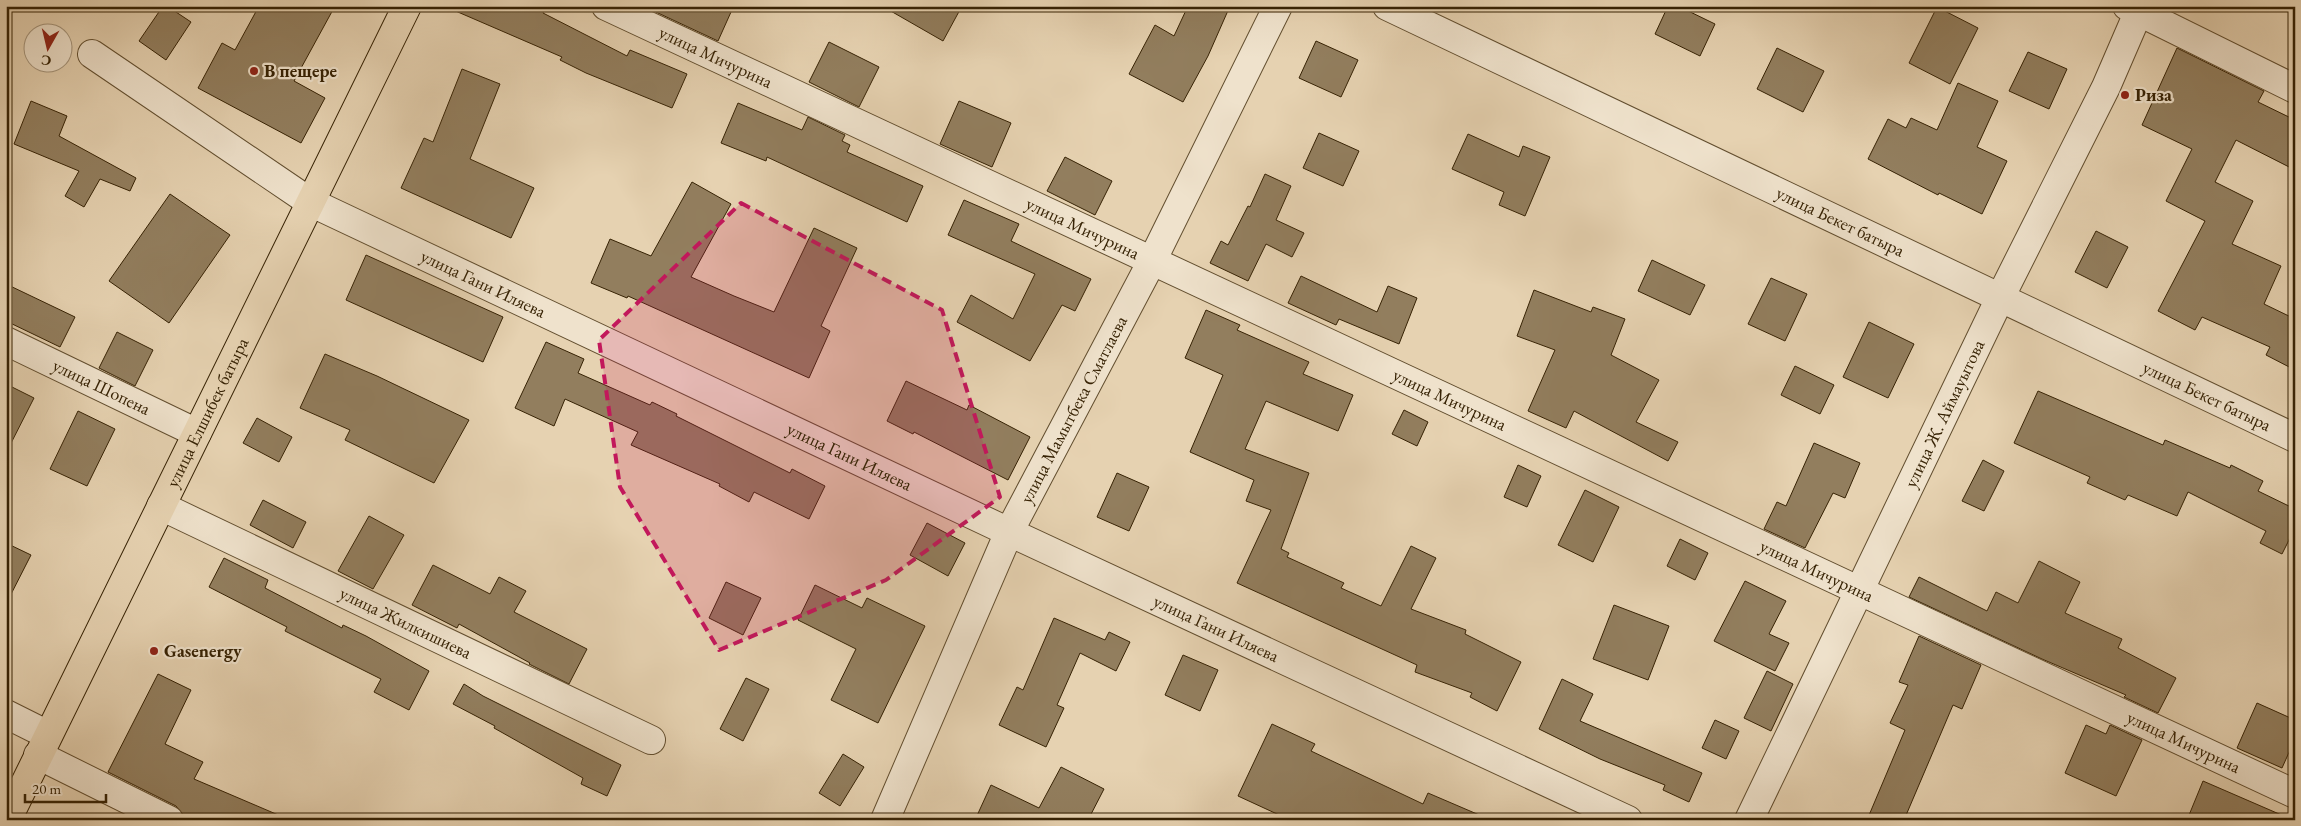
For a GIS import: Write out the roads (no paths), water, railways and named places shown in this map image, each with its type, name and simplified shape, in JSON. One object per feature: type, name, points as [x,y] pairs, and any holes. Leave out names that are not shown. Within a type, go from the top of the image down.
[{"type":"main road","name":"улица Елшибек батыра","points":[[7,820],[407,6]]},
{"type":"street","name":"улица Мичурина","points":[[606,6],[2295,794]]},
{"type":"street","name":"улица Мамытбека Сматлаева","points":[[885,820],[1009,532],[1152,261],[1278,6]]},
{"type":"street","name":"улица Бекет батыра","points":[[1387,6],[2295,438]]},
{"type":"street","name":"улица Ж. Аймауытова","points":[[1749,820],[2000,298],[2106,87],[2136,8]]},
{"type":"street","points":[[2136,8],[2295,89]]},
{"type":"street","name":"улица Гани Иляева","points":[[92,54],[310,202],[1009,532],[1628,820]]},
{"type":"street","name":"улица Шопена","points":[[6,341],[197,433]]},
{"type":"street","name":"улица Жилкишиева","points":[[161,506],[652,740]]},
{"type":"street","points":[[6,714],[43,745],[169,820]]},
{"type":"place","name":"В пещере","points":[[254,71]]},
{"type":"place","name":"Риза","points":[[2125,95]]},
{"type":"place","name":"Gasenergy","points":[[154,651]]}]
